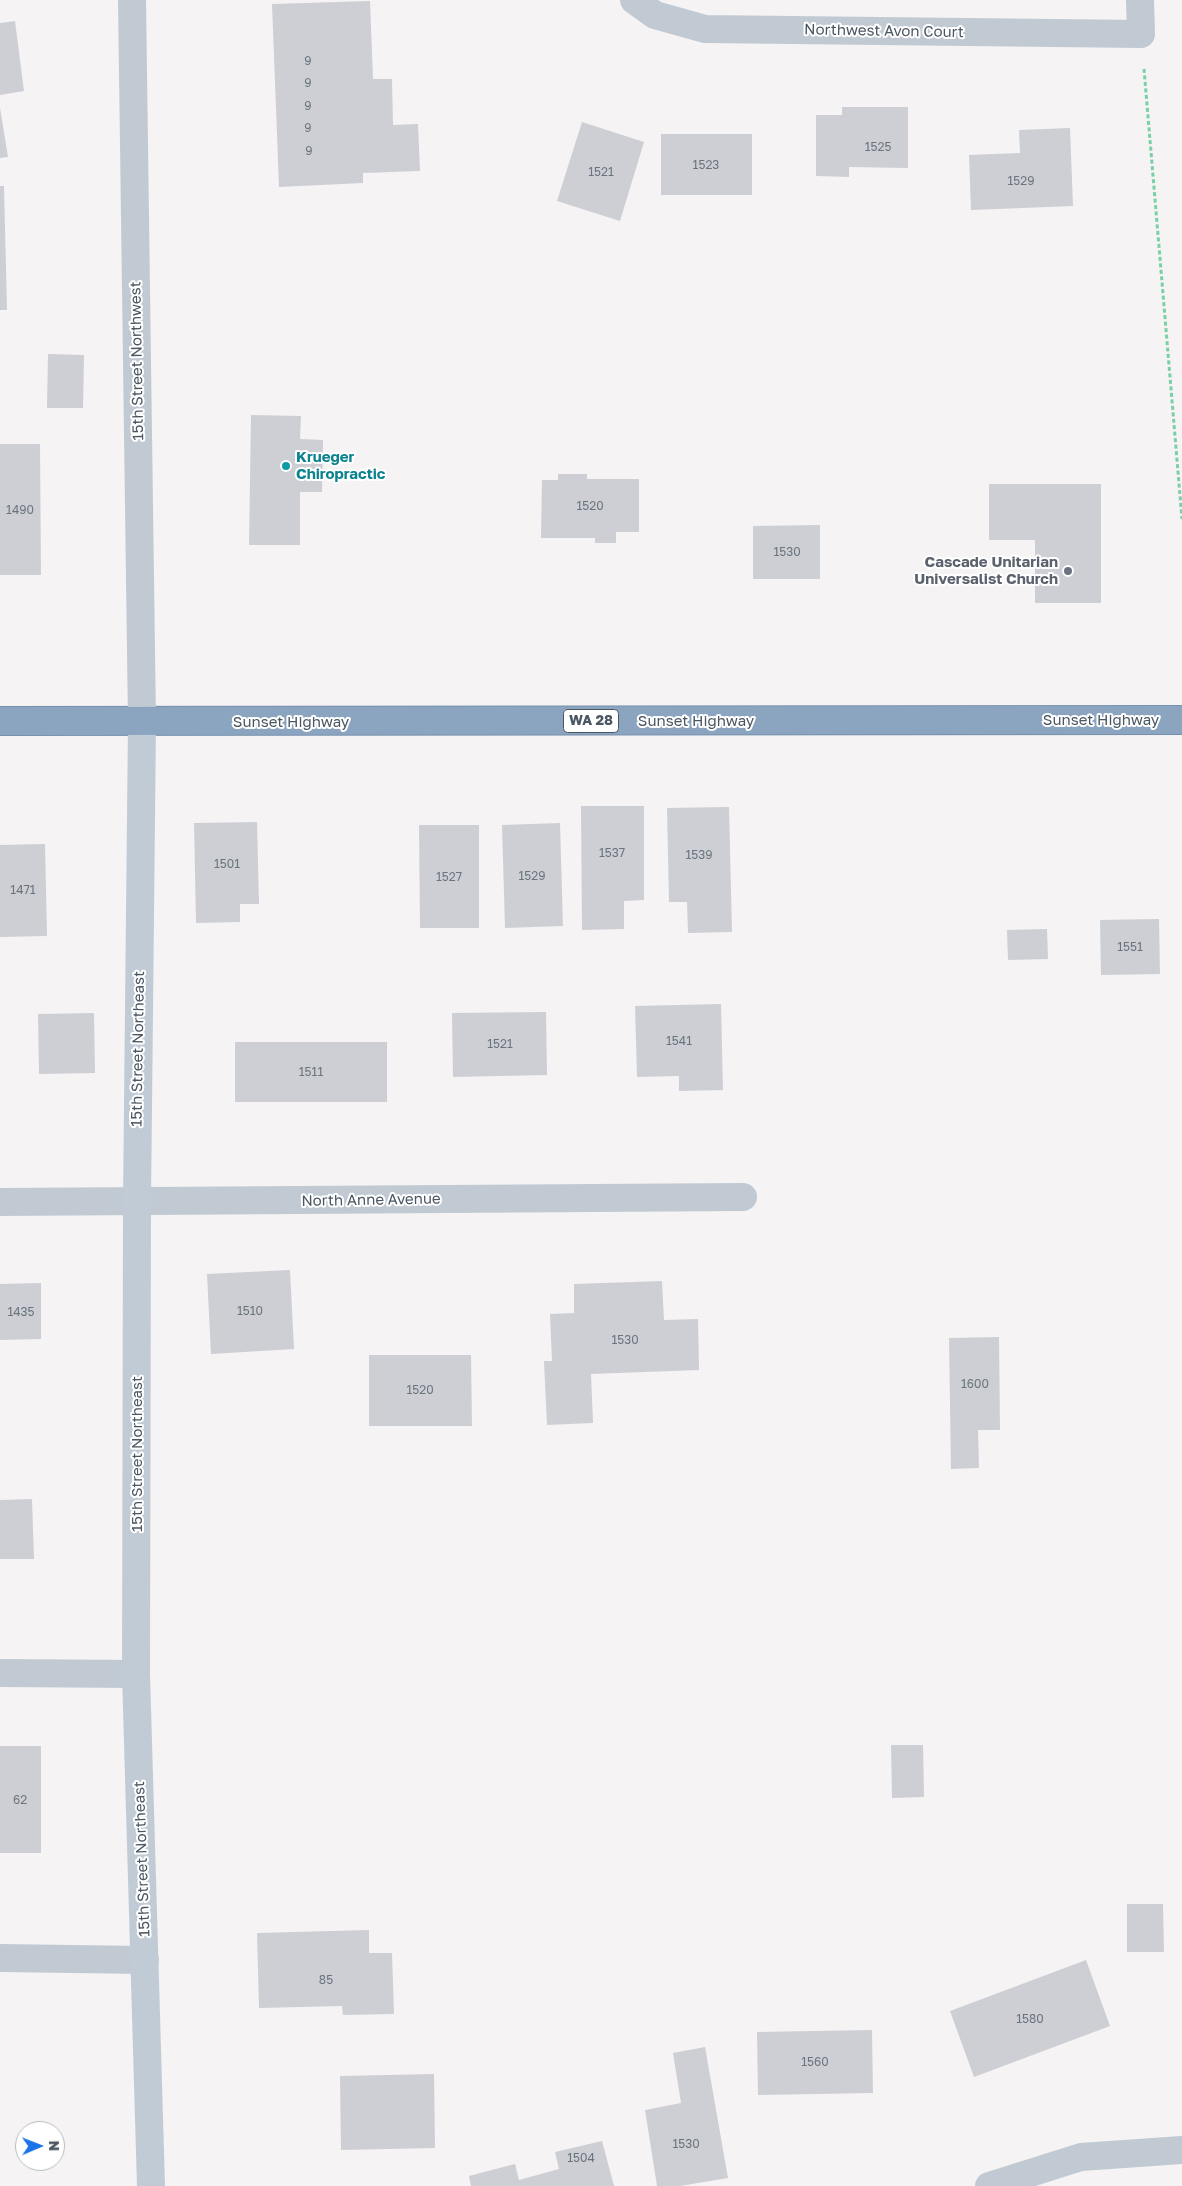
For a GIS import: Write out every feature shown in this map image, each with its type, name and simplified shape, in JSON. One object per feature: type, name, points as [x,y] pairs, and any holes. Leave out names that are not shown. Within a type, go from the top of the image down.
[{"type":"highway","name":"Sunset Highway","points":[[0,721],[1182,720]]},
{"type":"street","name":"15th Street Northwest","points":[[132,0],[142,722]]},
{"type":"street","name":"Northwest Avon Court","points":[[634,0],[655,14],[705,29],[1140,34]]},
{"type":"street","points":[[1140,0],[1140,34]]},
{"type":"street","name":"15th Street Northeast","points":[[142,722],[137,1202],[136,1674],[151,2186]]},
{"type":"street","name":"North Anne Avenue","points":[[0,1202],[743,1197]]},
{"type":"street","points":[[0,1673],[136,1674]]},
{"type":"street","points":[[0,1958],[145,1960]]},
{"type":"street","points":[[989,2186],[1081,2158],[1182,2150]]},
{"type":"path","points":[[1140,34],[1182,519]]},
{"type":"building","points":[[370,1],[373,79],[392,79],[393,125],[418,124],[420,171],[363,173],[363,183],[279,187],[272,4]]},
{"type":"building","points":[[15,21],[24,91],[0,95],[0,23]]},
{"type":"building","points":[[842,107],[908,107],[908,168],[849,167],[849,177],[816,176],[816,115],[842,115]]},
{"type":"building","points":[[0,108],[8,157],[0,158]]},
{"type":"building","points":[[582,122],[644,142],[620,221],[557,201]]},
{"type":"building","points":[[1070,128],[1073,206],[971,210],[969,155],[1020,153],[1019,130]]},
{"type":"building","points":[[661,134],[752,134],[752,195],[661,195]]},
{"type":"building","points":[[0,186],[4,186],[7,310],[0,310]]},
{"type":"building","points":[[48,354],[84,355],[83,408],[47,408]]},
{"type":"building","name":"Krueger Chiropractic","points":[[251,415],[301,416],[300,439],[323,440],[322,492],[300,492],[300,545],[249,545]]},
{"type":"building","points":[[0,444],[40,444],[41,575],[0,575]]},
{"type":"building","points":[[558,474],[587,474],[587,479],[639,479],[639,532],[616,532],[616,543],[595,543],[595,538],[541,538],[542,480],[558,480]]},
{"type":"building","name":"Cascade Unitarian Universalist Church","points":[[989,484],[1101,484],[1101,603],[1035,603],[1035,540],[989,540]]},
{"type":"building","points":[[820,525],[820,579],[753,579],[753,526]]},
{"type":"building","points":[[581,806],[644,806],[644,900],[624,901],[624,929],[582,930]]},
{"type":"building","points":[[729,807],[732,932],[688,933],[687,902],[669,902],[667,808]]},
{"type":"building","points":[[257,822],[259,904],[240,904],[240,922],[196,923],[194,823]]},
{"type":"building","points":[[560,823],[563,926],[505,928],[502,825]]},
{"type":"building","points":[[419,825],[479,825],[479,928],[420,928]]},
{"type":"building","points":[[45,844],[47,936],[0,937],[0,845]]},
{"type":"building","points":[[1159,919],[1160,974],[1101,975],[1100,920]]},
{"type":"building","points":[[1047,929],[1048,959],[1008,960],[1007,930]]},
{"type":"building","points":[[721,1004],[723,1090],[679,1091],[679,1076],[637,1077],[635,1006]]},
{"type":"building","points":[[546,1012],[547,1075],[453,1077],[452,1013]]},
{"type":"building","points":[[94,1013],[95,1073],[39,1074],[38,1014]]},
{"type":"building","points":[[235,1042],[387,1042],[387,1102],[235,1102]]},
{"type":"building","points":[[290,1270],[294,1349],[211,1354],[207,1274]]},
{"type":"building","points":[[662,1281],[664,1320],[698,1319],[699,1370],[591,1374],[593,1423],[547,1425],[544,1361],[552,1361],[550,1314],[574,1313],[574,1284]]},
{"type":"building","points":[[41,1283],[41,1339],[0,1340],[0,1284]]},
{"type":"building","points":[[999,1337],[1000,1430],[978,1430],[979,1468],[951,1469],[949,1338]]},
{"type":"building","points":[[369,1355],[471,1355],[472,1426],[369,1426]]},
{"type":"building","points":[[32,1499],[34,1559],[0,1559],[0,1500]]},
{"type":"building","points":[[891,1745],[923,1745],[924,1797],[892,1798]]},
{"type":"building","points":[[0,1746],[41,1746],[41,1853],[0,1853]]},
{"type":"building","points":[[1127,1904],[1163,1904],[1164,1952],[1127,1952]]},
{"type":"building","points":[[369,1930],[369,1953],[392,1953],[394,2014],[343,2015],[342,2006],[259,2008],[257,1933]]},
{"type":"building","points":[[1086,1960],[1110,2026],[974,2077],[950,2011]]},
{"type":"building","points":[[872,2030],[873,2093],[758,2095],[757,2032]]},
{"type":"building","points":[[705,2047],[728,2178],[680,2186],[657,2186],[645,2110],[681,2103],[673,2053]]},
{"type":"building","points":[[434,2074],[435,2148],[341,2150],[340,2076]]},
{"type":"building","points":[[602,2141],[614,2186],[471,2186],[469,2176],[515,2164],[519,2180],[559,2169],[555,2152]]},
{"type":"place","name":"Krueger Chiropractic","points":[[286,466]]},
{"type":"place","name":"Cascade Unitarian Universalist Church","points":[[1068,571]]}]
